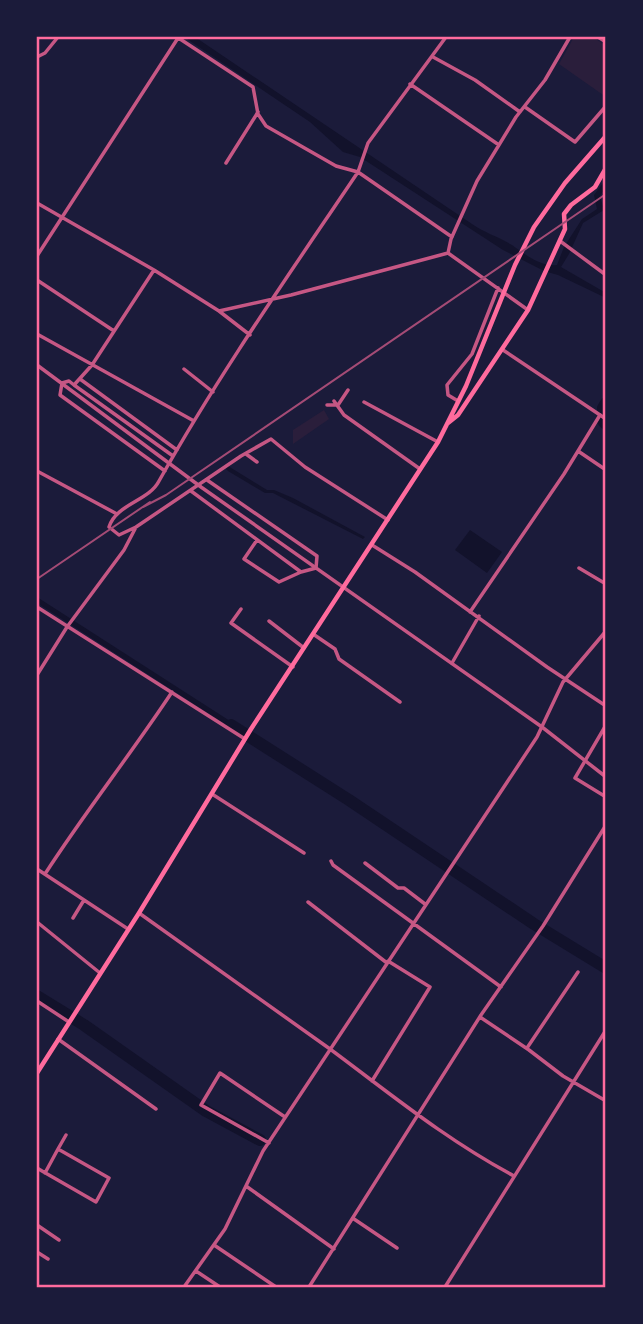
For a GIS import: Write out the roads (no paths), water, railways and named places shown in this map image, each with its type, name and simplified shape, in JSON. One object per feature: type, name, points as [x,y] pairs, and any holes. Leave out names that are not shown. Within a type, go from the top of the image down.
[{"type":"main road","points":[[37,1073],[245,739],[438,442],[530,236],[573,174],[606,136]]},
{"type":"main road","points":[[446,425],[458,415],[528,310],[565,229],[564,214],[571,205],[595,187],[606,169]]},
{"type":"street","points":[[37,57],[45,53],[58,37]]},
{"type":"street","points":[[37,256],[178,37],[253,87],[258,112],[266,126],[336,166],[358,172],[452,237]]},
{"type":"street","points":[[388,520],[305,467],[271,439],[136,527],[118,536],[109,527],[117,514],[156,488],[194,421],[358,172],[368,143],[446,37]]},
{"type":"street","points":[[448,253],[452,237],[477,181],[520,113],[545,80],[570,37]]},
{"type":"street","points":[[598,37],[606,42]]},
{"type":"street","points":[[433,57],[475,80],[520,113]]},
{"type":"street","points":[[410,84],[499,145]]},
{"type":"street","points":[[525,107],[575,142],[606,106]]},
{"type":"street","points":[[226,163],[258,112]]},
{"type":"street","points":[[37,203],[154,270],[219,311],[250,335]]},
{"type":"street","points":[[560,241],[606,275]]},
{"type":"street","points":[[219,311],[448,253],[528,310]]},
{"type":"street","points":[[74,385],[92,365],[154,270]]},
{"type":"street","points":[[37,280],[114,331]]},
{"type":"street","points":[[458,401],[447,394],[447,385],[472,354],[498,288]]},
{"type":"street","points":[[37,334],[194,421]]},
{"type":"street","points":[[503,350],[603,417]]},
{"type":"street","points":[[37,365],[201,487],[542,727],[606,777]]},
{"type":"street","points":[[184,369],[213,392]]},
{"type":"street","points":[[79,379],[177,450]]},
{"type":"street","points":[[62,383],[69,381],[173,456]]},
{"type":"street","points":[[62,383],[60,395],[165,471]]},
{"type":"street","points":[[338,405],[348,390]]},
{"type":"street","points":[[334,401],[344,415],[420,469]]},
{"type":"street","points":[[364,402],[438,442]]},
{"type":"street","points":[[327,405],[338,405]]},
{"type":"street","points":[[470,612],[606,411]]},
{"type":"street","points":[[578,451],[606,470]]},
{"type":"street","points":[[246,454],[257,462]]},
{"type":"street","points":[[37,471],[117,514]]},
{"type":"street","points":[[207,480],[317,556],[316,568]]},
{"type":"street","points":[[191,491],[301,572]]},
{"type":"street","points":[[37,675],[67,626],[124,550],[136,527]]},
{"type":"street","points":[[257,540],[244,559],[279,582],[316,568]]},
{"type":"street","points":[[372,545],[606,706]]},
{"type":"street","points":[[579,568],[606,584]]},
{"type":"street","points":[[37,607],[245,739]]},
{"type":"street","points":[[240,609],[231,623],[293,667]]},
{"type":"street","points":[[452,663],[479,617]]},
{"type":"street","points":[[269,621],[304,648]]},
{"type":"street","points":[[184,1287],[225,1229],[285,1117],[537,737],[565,680],[606,631]]},
{"type":"street","points":[[313,634],[335,649],[339,659],[400,702]]},
{"type":"street","points":[[45,874],[172,692]]},
{"type":"street","points":[[606,725],[575,778],[606,797]]},
{"type":"street","points":[[212,794],[304,853]]},
{"type":"street","points":[[309,1287],[606,825]]},
{"type":"street","points":[[331,861],[501,987]]},
{"type":"street","points":[[365,863],[425,904]]},
{"type":"street","points":[[37,869],[128,929]]},
{"type":"street","points":[[73,918],[84,900]]},
{"type":"street","points":[[308,902],[388,962],[430,987],[372,1081]]},
{"type":"street","points":[[138,913],[419,1117],[470,1152],[514,1176]]},
{"type":"street","points":[[37,922],[100,973]]},
{"type":"street","points":[[527,1048],[578,972]]},
{"type":"street","points":[[37,1001],[69,1022]]},
{"type":"street","points":[[481,1017],[563,1076],[606,1101]]},
{"type":"street","points":[[445,1287],[606,1030]]},
{"type":"street","points":[[58,1039],[156,1109]]},
{"type":"street","points":[[269,1143],[201,1105],[220,1073],[285,1117]]},
{"type":"street","points":[[45,1173],[66,1135]]},
{"type":"street","points":[[37,1168],[96,1202],[108,1178],[58,1149]]},
{"type":"street","points":[[246,1186],[334,1249]]},
{"type":"street","points":[[354,1219],[397,1248]]},
{"type":"street","points":[[37,1225],[60,1240]]},
{"type":"street","points":[[214,1245],[276,1287]]},
{"type":"street","points":[[37,1252],[48,1259]]},
{"type":"street","points":[[196,1270],[220,1287]]},
{"type":"waterway","points":[[606,403],[603,408],[603,421],[606,424]]},
{"type":"waterway","points":[[231,725],[534,924],[606,968]]},
{"type":"waterway","points":[[37,996],[84,1025],[206,1111],[260,1140]]},
{"type":"railway","points":[[143,507],[166,495],[606,194]]},
{"type":"railway","points":[[37,579],[150,502]]}]
